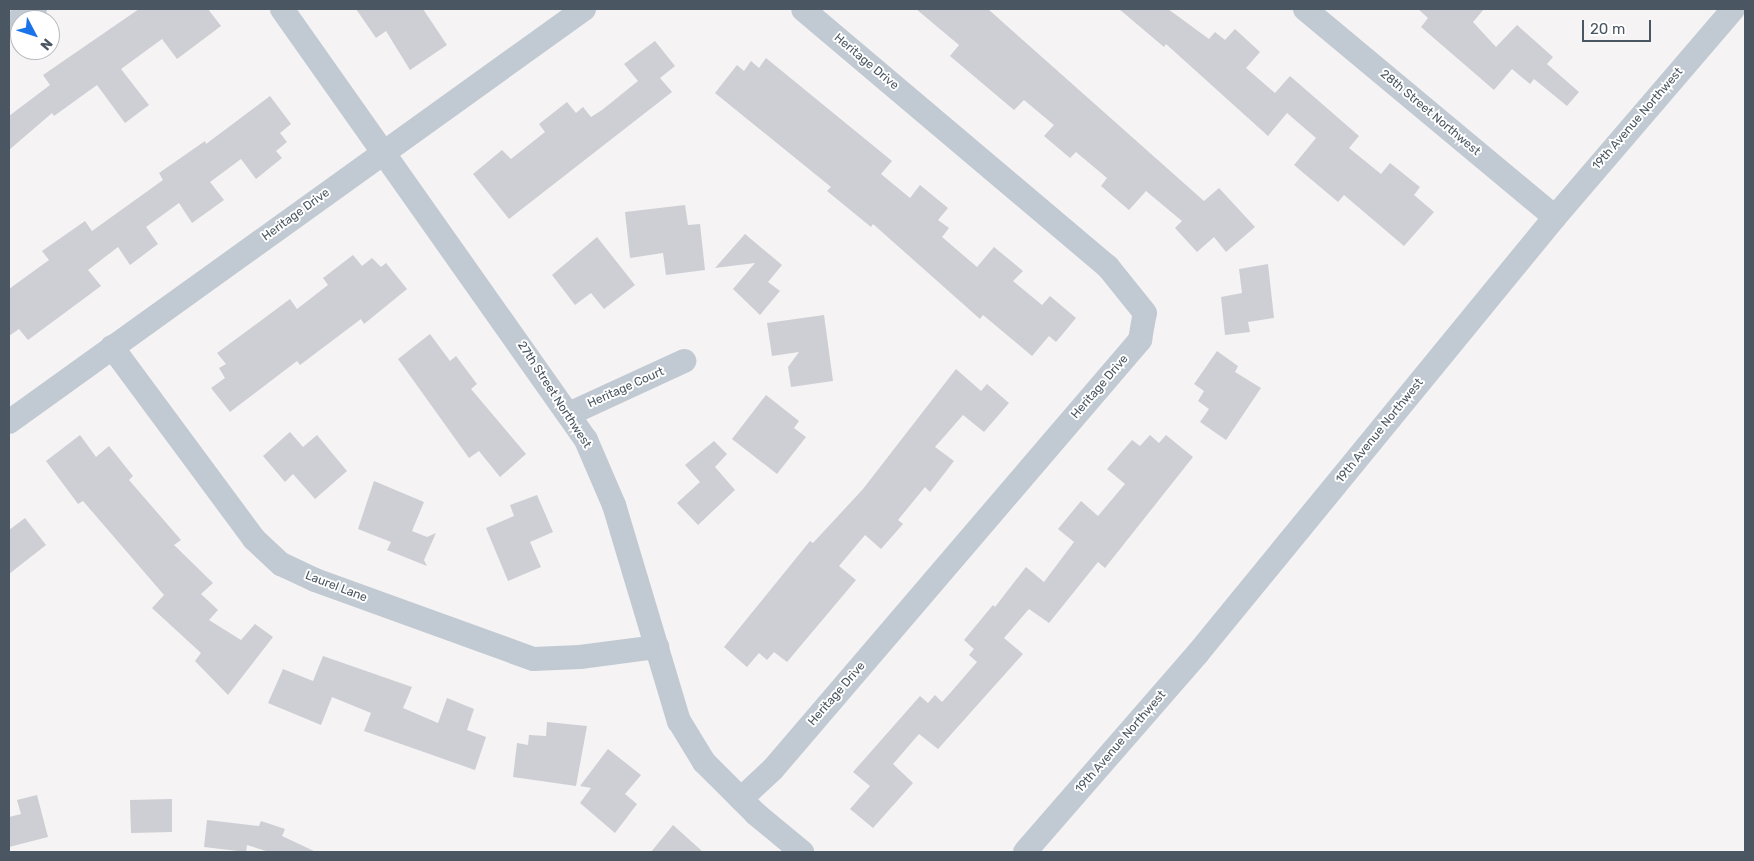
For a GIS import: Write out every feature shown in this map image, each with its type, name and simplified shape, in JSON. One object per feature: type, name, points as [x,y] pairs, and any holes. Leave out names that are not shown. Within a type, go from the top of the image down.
[{"type":"street","points":[[9,26],[35,9]]},
{"type":"street","name":"27th Street Northwest","points":[[282,9],[586,440],[614,505],[680,721],[704,762],[741,799],[802,852]]},
{"type":"street","name":"Heritage Drive","points":[[9,422],[584,9]]},
{"type":"street","name":"Heritage Drive","points":[[741,799],[773,769],[1140,340],[1145,313],[1108,267],[803,9]]},
{"type":"street","name":"28th Street Northwest","points":[[1305,9],[1555,217]]},
{"type":"street","name":"19th Avenue Northwest","points":[[1025,852],[1198,654],[1555,217],[1733,9]]},
{"type":"street","name":"Laurel Lane","points":[[112,347],[254,539],[281,564],[315,580],[532,659],[580,657],[657,647]]},
{"type":"street","name":"Heritage Court","points":[[569,414],[684,361]]},
{"type":"building","points":[[139,9],[208,9],[221,26],[177,59],[162,39],[121,69],[149,105],[125,123],[97,85],[54,116],[52,113],[9,150],[9,116],[50,85],[43,75]]},
{"type":"building","points":[[356,9],[423,9],[447,45],[410,70],[386,31],[376,38]]},
{"type":"building","points":[[916,9],[988,9],[1204,201],[1219,188],[1255,227],[1226,252],[1214,237],[1197,252],[1175,228],[1182,221],[1146,191],[1129,210],[1101,186],[1107,178],[1076,152],[1070,158],[1044,136],[1054,125],[1024,100],[1014,110],[950,56],[959,45]]},
{"type":"building","points":[[1119,9],[1168,9],[1209,39],[1215,32],[1225,40],[1235,29],[1260,52],[1246,68],[1275,93],[1290,76],[1359,136],[1349,148],[1381,174],[1390,163],[1420,187],[1414,195],[1434,212],[1404,246],[1344,195],[1338,202],[1294,165],[1316,138],[1287,113],[1268,136],[1166,44],[1164,47]]},
{"type":"building","points":[[1418,9],[1484,9],[1473,22],[1496,47],[1517,25],[1553,57],[1547,64],[1579,92],[1567,106],[1534,79],[1530,84],[1512,69],[1494,90],[1421,27],[1428,18]]},
{"type":"building","points":[[655,41],[675,66],[660,78],[672,92],[509,219],[473,174],[502,150],[511,159],[545,132],[539,124],[567,102],[576,113],[583,107],[591,117],[602,110],[638,81],[624,64]]},
{"type":"building","points":[[766,58],[892,161],[881,174],[910,198],[920,185],[948,208],[938,220],[949,228],[942,237],[977,267],[994,247],[1023,271],[1013,281],[1042,305],[1050,296],[1076,318],[1056,342],[1049,336],[1032,356],[983,315],[980,319],[873,224],[871,227],[827,191],[831,187],[715,93],[737,65],[744,71],[751,61],[759,68]]},
{"type":"building","points":[[270,96],[291,124],[280,133],[287,142],[276,151],[282,158],[256,179],[241,159],[210,182],[224,200],[192,223],[179,203],[146,227],[158,244],[130,265],[118,247],[88,270],[101,286],[28,340],[19,329],[9,336],[9,289],[49,260],[42,251],[85,221],[92,231],[163,180],[159,173],[205,141],[206,144]]},
{"type":"building","points":[[685,205],[688,225],[700,224],[705,270],[666,275],[663,253],[630,258],[625,212]]},
{"type":"building","points":[[745,234],[782,265],[768,282],[780,291],[760,315],[733,289],[755,263],[715,268]]},
{"type":"building","points":[[597,237],[635,285],[604,309],[591,293],[575,305],[552,275]]},
{"type":"building","points":[[353,255],[362,266],[372,258],[381,267],[386,263],[407,289],[364,324],[361,319],[300,365],[297,361],[230,412],[211,388],[225,378],[219,368],[226,364],[217,353],[290,299],[297,309],[328,285],[323,278]]},
{"type":"building","points":[[1268,264],[1274,318],[1248,322],[1250,332],[1225,335],[1221,297],[1242,293],[1239,269]]},
{"type":"building","points":[[824,315],[833,381],[791,387],[788,367],[799,352],[772,356],[767,323]]},
{"type":"building","points":[[430,334],[450,361],[456,356],[477,384],[471,389],[526,454],[500,477],[479,451],[469,458],[398,359]]},
{"type":"building","points":[[1217,351],[1238,366],[1235,372],[1261,388],[1226,440],[1200,422],[1209,409],[1198,401],[1204,391],[1194,384]]},
{"type":"building","points":[[956,369],[981,391],[987,384],[1009,403],[984,432],[963,415],[935,447],[954,461],[930,492],[925,487],[898,520],[903,524],[881,549],[865,535],[839,566],[856,580],[787,662],[774,652],[767,660],[759,653],[747,667],[724,647],[810,541],[813,543],[863,489]]},
{"type":"building","points":[[766,395],[799,421],[794,428],[806,437],[777,474],[732,439]]},
{"type":"building","points":[[290,432],[303,447],[317,435],[347,471],[315,499],[293,474],[285,482],[263,456]]},
{"type":"building","points":[[80,435],[96,457],[109,446],[133,476],[129,480],[181,540],[174,545],[213,583],[201,594],[218,610],[209,620],[241,640],[255,624],[273,637],[228,695],[195,661],[201,653],[152,608],[164,595],[83,501],[78,504],[46,461]]},
{"type":"building","points":[[1150,435],[1159,443],[1166,435],[1193,457],[1105,568],[1098,562],[1049,623],[1029,609],[1004,638],[1023,654],[938,749],[919,734],[893,764],[913,783],[873,828],[850,809],[870,786],[853,772],[920,696],[928,703],[935,695],[942,702],[951,692],[977,662],[969,655],[974,649],[964,640],[993,605],[995,607],[1026,567],[1044,582],[1074,542],[1058,529],[1081,501],[1098,516],[1125,484],[1107,469],[1132,440],[1140,446]]},
{"type":"building","points":[[714,441],[727,454],[715,467],[735,490],[698,525],[677,503],[700,482],[685,465]]},
{"type":"building","points":[[374,481],[424,502],[412,531],[427,537],[436,533],[424,560],[427,566],[387,550],[391,542],[358,529]]},
{"type":"building","points":[[537,495],[553,532],[530,542],[541,567],[508,581],[486,528],[514,516],[510,505]]},
{"type":"building","points":[[25,518],[46,545],[9,574],[9,530]]},
{"type":"building","points":[[323,656],[412,687],[403,708],[438,723],[447,698],[474,709],[467,730],[486,737],[475,770],[364,731],[371,713],[332,697],[321,725],[268,703],[283,669],[313,681]]},
{"type":"building","points":[[547,722],[587,726],[576,786],[513,777],[517,743],[528,745],[529,735],[546,736]]},
{"type":"building","points":[[608,749],[641,775],[625,794],[637,804],[615,833],[580,803],[591,788],[580,786]]},
{"type":"building","points":[[37,795],[48,837],[9,847],[9,817],[21,814],[17,800]]},
{"type":"building","points":[[172,799],[172,832],[131,833],[130,800]]},
{"type":"building","points":[[207,820],[259,826],[261,821],[285,829],[282,836],[316,852],[269,852],[247,845],[246,852],[204,847]]},
{"type":"building","points":[[673,825],[703,852],[651,852]]}]
